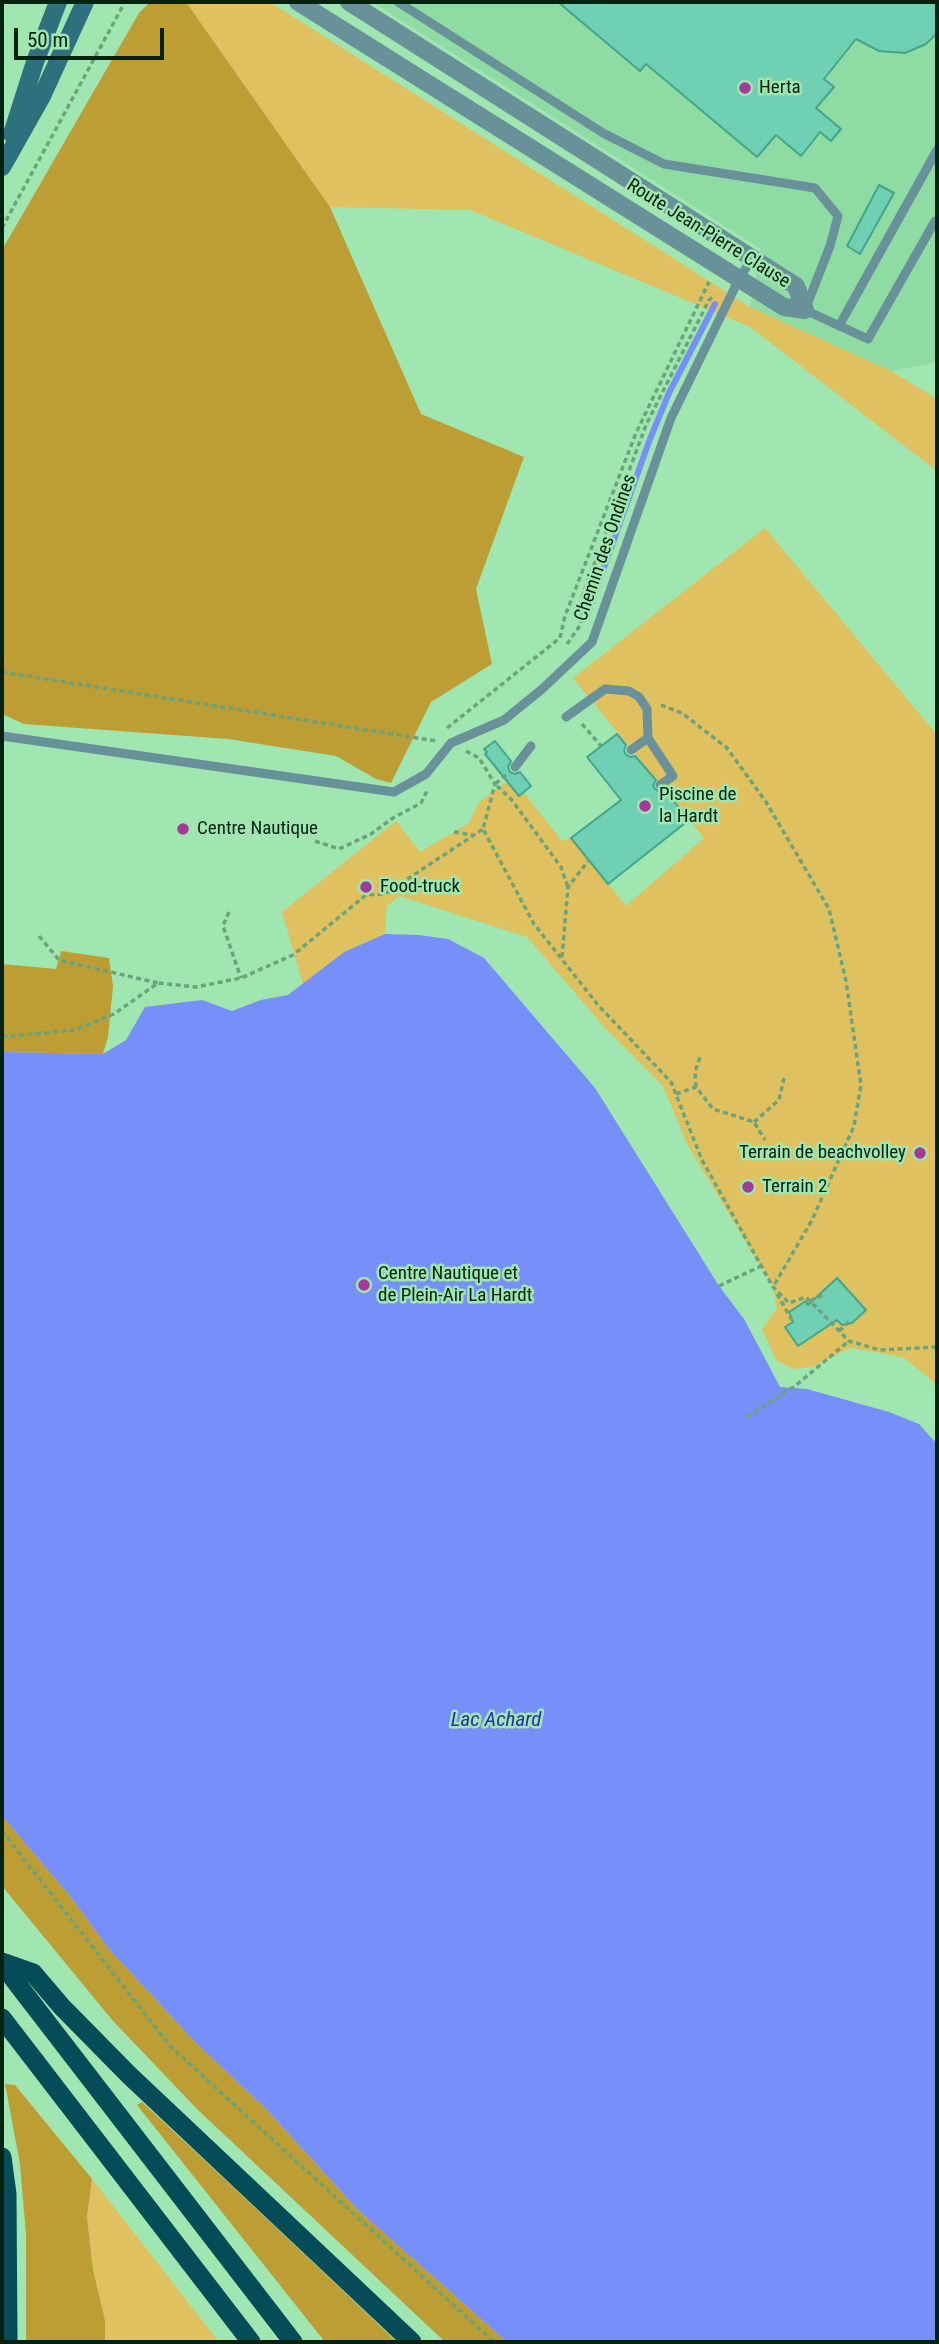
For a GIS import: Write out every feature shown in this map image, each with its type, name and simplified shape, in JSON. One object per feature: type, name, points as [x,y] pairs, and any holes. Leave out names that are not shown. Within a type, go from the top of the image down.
[{"type":"highway","points":[[2,1963],[293,2342]]},
{"type":"highway","points":[[2,1963],[33,1973],[62,2007],[129,2075],[412,2342]]},
{"type":"highway","points":[[2,2018],[251,2342]]},
{"type":"highway","points":[[2,2157],[7,2194],[8,2342]]},
{"type":"main road","points":[[2,165],[35,62],[58,2]]},
{"type":"main road","points":[[2,165],[42,96],[85,2]]},
{"type":"main road","points":[[42,96],[55,89],[98,2]]},
{"type":"street","name":"Route Jean-Pierre Clause","points":[[298,2],[784,307],[805,310],[796,286],[751,260],[349,2]]},
{"type":"lane","points":[[398,2],[603,133],[664,164],[815,188],[838,216],[830,246],[805,310],[867,339],[935,221]]},
{"type":"lane","points":[[839,326],[937,150]]},
{"type":"lane","name":"Chemin des Ondines","points":[[2,736],[394,792],[426,774],[451,743],[505,720],[592,642],[671,418],[739,279],[751,260]]},
{"type":"lane","points":[[566,717],[605,690],[629,691],[639,697],[647,709],[648,738],[673,776],[660,785]]},
{"type":"lane","points":[[631,750],[648,738]]},
{"type":"lane","points":[[515,767],[531,746]]},
{"type":"path","points":[[2,228],[125,2]]},
{"type":"path","points":[[432,740],[560,638],[565,616],[636,433],[717,265]]},
{"type":"path","points":[[567,644],[581,624],[582,600],[646,425],[709,300],[720,292]]},
{"type":"path","points":[[2,672],[451,743]]},
{"type":"path","points":[[639,697],[682,713],[727,748],[766,802],[829,909],[846,981],[862,1085],[854,1126],[812,1220],[773,1287]]},
{"type":"path","points":[[593,736],[601,746]]},
{"type":"path","points":[[479,758],[495,784],[511,799],[561,867],[568,887],[562,959]]},
{"type":"path","points":[[315,841],[339,849],[371,834],[421,803],[433,779]]},
{"type":"path","points":[[39,936],[59,960],[158,983],[196,987],[242,978],[293,955],[366,895],[385,894],[483,829],[495,784]]},
{"type":"path","points":[[483,829],[534,923],[597,1005],[671,1082],[702,1160],[793,1322]]},
{"type":"path","points":[[454,832],[474,835]]},
{"type":"path","points":[[568,887],[589,860]]},
{"type":"path","points":[[229,912],[223,926],[242,978]]},
{"type":"path","points":[[2,1037],[74,1030],[114,1014],[158,983]]},
{"type":"path","points":[[700,1057],[695,1072],[696,1087],[713,1110],[754,1122],[765,1140]]},
{"type":"path","points":[[754,1122],[779,1100],[784,1079]]},
{"type":"path","points":[[676,1094],[696,1087]]},
{"type":"path","points":[[719,1286],[761,1266]]},
{"type":"path","points":[[773,1287],[789,1303],[806,1297],[849,1341],[880,1350],[937,1347]]},
{"type":"path","points":[[810,1301],[824,1294]]},
{"type":"path","points":[[839,1331],[850,1321]]},
{"type":"path","points":[[747,1417],[795,1386],[849,1341]]},
{"type":"path","points":[[2,1831],[170,2046],[494,2342]]},
{"type":"shaded area","points":[[150,2],[186,2],[330,207],[421,414],[524,457],[476,589],[492,664],[431,702],[391,783],[376,779],[336,756],[228,739],[24,724],[2,714],[2,250],[139,13]]},
{"type":"shaded area","points":[[186,2],[270,2],[750,307],[891,371],[937,399],[937,471],[750,327],[470,210],[330,207]]},
{"type":"shaded area","points":[[372,2],[937,2],[937,362],[891,371],[750,307],[761,249]]},
{"type":"shaded area","points":[[765,528],[937,735],[937,1385],[903,1357],[850,1348],[812,1367],[793,1369],[776,1360],[762,1329],[777,1308],[773,1287],[688,1146],[663,1086],[605,1028],[527,937],[399,896],[387,906],[385,934],[344,952],[303,984],[282,912],[396,821],[420,852],[469,823],[479,802],[508,781],[519,796],[524,793],[562,841],[571,838],[626,906],[704,838],[573,678]]},
{"type":"shaded area","points":[[61,951],[109,958],[113,986],[108,1037],[103,1054],[2,1052],[2,964],[56,969]]},
{"type":"shaded area","points":[[2,1816],[70,1896],[109,1949],[195,2042],[267,2110],[357,2209],[507,2342],[445,2342],[198,2110],[113,2021],[2,1886]]},
{"type":"shaded area","points":[[5,2084],[15,2085],[92,2179],[87,2217],[93,2270],[105,2320],[105,2342],[26,2342],[26,2235],[20,2164]]},
{"type":"shaded area","points":[[142,2102],[397,2342],[325,2342],[137,2105]]},
{"type":"shaded area","points":[[92,2179],[219,2342],[105,2342],[105,2320],[93,2270],[87,2217]]},
{"type":"water","name":"Lac Achard","points":[[385,934],[448,939],[484,958],[595,1088],[719,1286],[744,1319],[780,1387],[807,1389],[889,1412],[919,1424],[937,1444],[937,2342],[507,2342],[357,2209],[267,2110],[195,2042],[109,1949],[70,1896],[2,1816],[2,1052],[103,1054],[126,1040],[145,1007],[202,1000],[232,1011],[261,1000],[288,995],[344,952]]},
{"type":"building","name":"Herta","points":[[558,2],[937,2],[937,33],[926,44],[905,53],[879,51],[856,39],[824,79],[834,87],[816,108],[841,129],[831,141],[820,132],[801,156],[776,135],[757,157],[646,64],[640,71]]},
{"type":"building","points":[[879,185],[894,193],[860,254],[847,246]]},
{"type":"building","name":"Piscine de la Hardt","points":[[617,734],[626,745],[626,755],[635,756],[656,780],[653,785],[655,789],[660,792],[665,790],[689,820],[608,884],[571,838],[621,800],[587,757]]},
{"type":"building","points":[[495,741],[511,761],[508,767],[510,772],[520,772],[531,786],[519,796],[485,754],[487,752],[484,749]]},
{"type":"building","points":[[837,1278],[866,1310],[852,1323],[842,1325],[837,1320],[798,1346],[785,1327],[793,1322],[789,1312],[806,1301],[808,1305]]},
{"type":"waterway","points":[[588,612],[650,439],[669,393],[715,304]]},
{"type":"place","name":"Herta","points":[[745,88]]},
{"type":"place","name":"Piscine de la Hardt","points":[[645,806]]},
{"type":"place","name":"Centre Nautique","points":[[183,829]]},
{"type":"place","name":"Food-truck","points":[[366,887]]},
{"type":"place","name":"Terrain de beachvolley","points":[[920,1153]]},
{"type":"place","name":"Terrain 2","points":[[748,1187]]},
{"type":"place","name":"Centre Nautique et de Plein-Air La Hardt","points":[[364,1285]]}]
